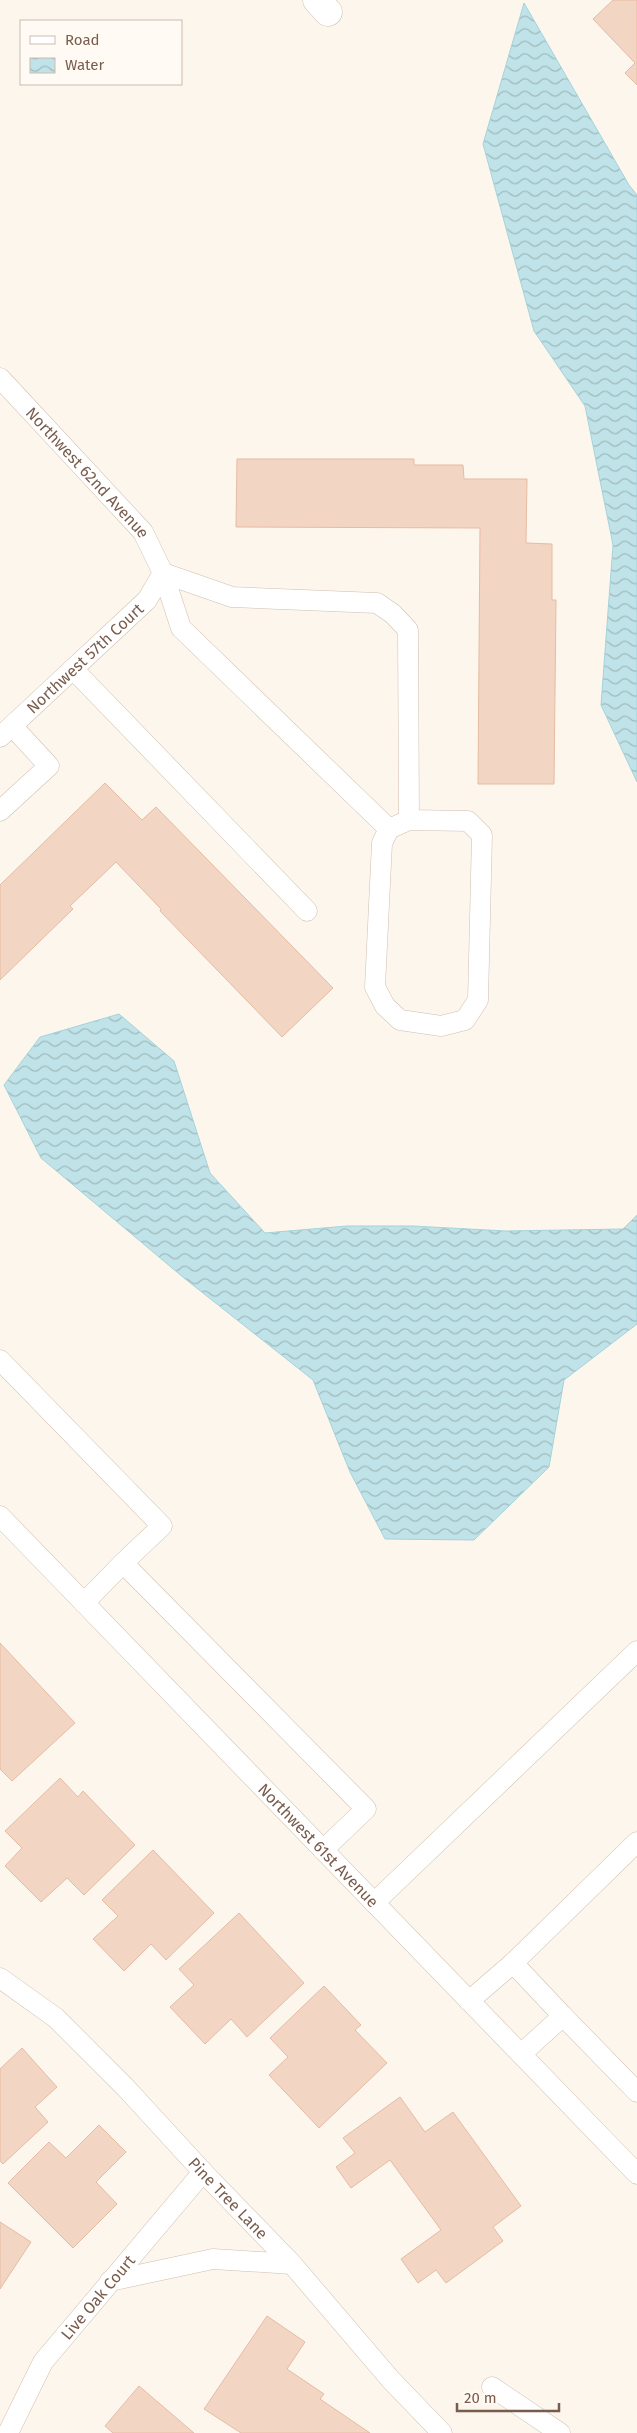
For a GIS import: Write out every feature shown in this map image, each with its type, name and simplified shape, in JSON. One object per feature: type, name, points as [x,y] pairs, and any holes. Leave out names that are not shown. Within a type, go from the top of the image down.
[{"type":"lane","name":"Northwest 62nd Avenue","points":[[0,378],[143,532],[163,573],[181,628],[390,829]]},
{"type":"lane","name":"Northwest 57th Court","points":[[6,731],[147,600],[163,573]]},
{"type":"lane","points":[[163,573],[232,597],[377,603],[393,614],[408,630],[409,820]]},
{"type":"lane","points":[[73,669],[307,911]]},
{"type":"lane","points":[[0,810],[49,766],[6,731]]},
{"type":"lane","points":[[409,820],[468,821],[482,835],[478,1000],[465,1020],[441,1026],[400,1020],[385,1006],[374,987],[382,843],[390,829],[409,820]]},
{"type":"lane","points":[[0,1360],[162,1526],[84,1602]]},
{"type":"lane","name":"Northwest 61st Avenue","points":[[0,1516],[637,2174]]},
{"type":"lane","points":[[124,1564],[366,1808],[323,1850]]},
{"type":"lane","points":[[374,1903],[637,1651]]},
{"type":"lane","points":[[469,2001],[512,1963],[637,1842]]},
{"type":"lane","points":[[512,1963],[637,2092]]},
{"type":"lane","name":"Pine Tree Lane","points":[[0,1978],[56,2018],[126,2088],[203,2172],[292,2264],[391,2380],[442,2433]]},
{"type":"lane","points":[[521,2054],[563,2016]]},
{"type":"lane","name":"Live Oak Court","points":[[8,2433],[43,2362],[203,2172]]},
{"type":"lane","points":[[110,2281],[213,2259],[292,2264]]},
{"type":"lane","points":[[492,2387],[560,2433]]},
{"type":"water","points":[[524,3],[629,185],[637,195],[637,782],[601,705],[613,545],[585,406],[534,331],[483,144]]},
{"type":"water","points":[[119,1014],[174,1061],[210,1173],[265,1233],[347,1226],[412,1226],[506,1231],[623,1229],[637,1215],[637,1324],[564,1380],[549,1467],[474,1540],[385,1539],[350,1472],[313,1380],[184,1278],[41,1158],[4,1085],[40,1037]]},
{"type":"building","points":[[613,0],[637,0],[637,85],[625,73],[635,63],[593,19]]},
{"type":"building","points":[[237,459],[414,459],[414,465],[463,465],[464,479],[527,479],[526,543],[552,544],[552,600],[556,600],[554,784],[478,784],[480,528],[236,527]]},
{"type":"building","points":[[105,783],[142,820],[156,807],[333,988],[282,1037],[160,911],[161,909],[116,862],[70,906],[73,909],[0,980],[0,885]]},
{"type":"building","points":[[0,1643],[75,1723],[12,1781],[0,1769]]},
{"type":"building","points":[[60,1778],[78,1797],[83,1791],[135,1845],[84,1895],[67,1878],[41,1902],[5,1866],[22,1848],[5,1831]]},
{"type":"building","points":[[153,1850],[214,1913],[166,1960],[151,1944],[124,1971],[93,1939],[118,1916],[102,1900]]},
{"type":"building","points":[[239,1913],[304,1983],[247,2037],[231,2019],[205,2044],[170,2007],[194,1985],[179,1969]]},
{"type":"building","points":[[324,1986],[361,2025],[355,2030],[387,2063],[319,2128],[269,2075],[288,2057],[270,2038]]},
{"type":"building","points":[[22,2048],[57,2087],[35,2107],[48,2122],[3,2164],[0,2161],[0,2069]]},
{"type":"building","points":[[400,2097],[425,2132],[453,2112],[521,2206],[493,2227],[503,2241],[446,2283],[436,2270],[418,2283],[401,2259],[441,2230],[390,2160],[351,2188],[336,2167],[355,2153],[343,2138]]},
{"type":"building","points":[[99,2125],[126,2152],[96,2182],[117,2204],[73,2248],[8,2183],[49,2142],[66,2158]]},
{"type":"building","points":[[0,2222],[31,2242],[0,2289]]},
{"type":"building","points":[[267,2316],[305,2342],[287,2369],[324,2394],[320,2399],[370,2433],[241,2433],[204,2409]]},
{"type":"building","points":[[139,2386],[194,2433],[113,2433],[105,2426]]}]
